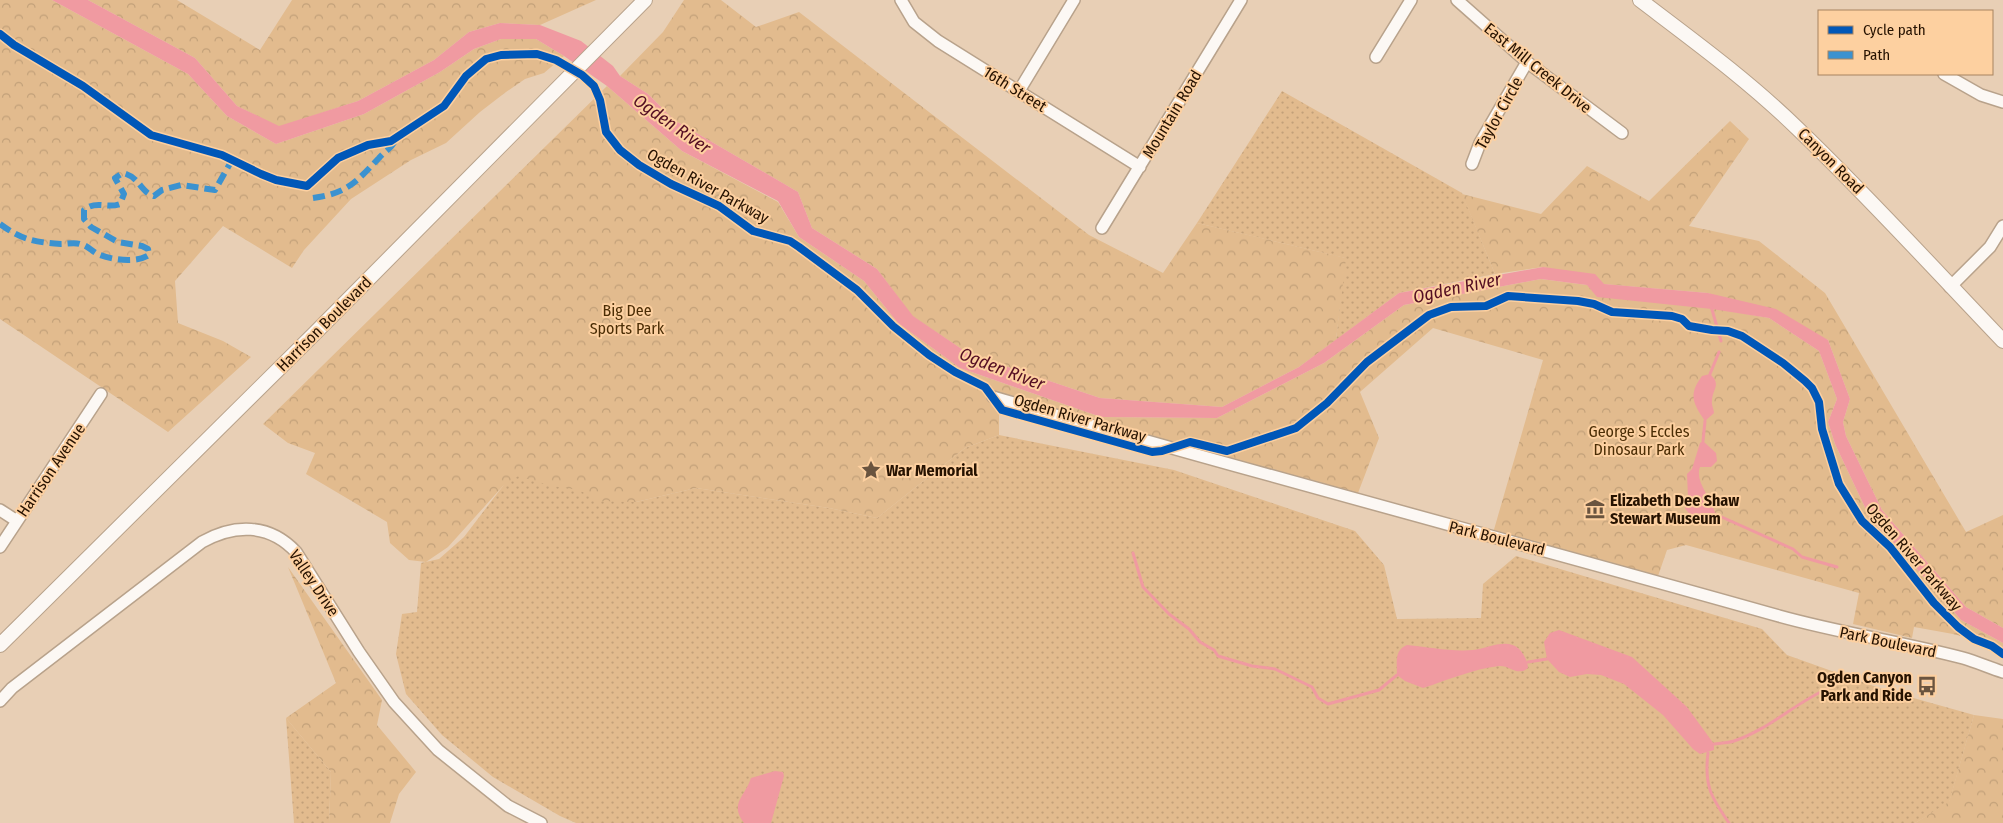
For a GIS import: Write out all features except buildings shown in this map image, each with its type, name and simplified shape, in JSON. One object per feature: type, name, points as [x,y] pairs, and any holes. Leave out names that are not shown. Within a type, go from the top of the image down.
[{"type":"main road","name":"Harrison Boulevard","points":[[0,645],[314,334],[645,0]]},
{"type":"main road","name":"Canyon Road","points":[[1640,0],[1724,64],[1797,127],[1866,196],[2003,341]]},
{"type":"street","name":"16th Street","points":[[901,0],[914,22],[938,41],[1140,166]]},
{"type":"street","points":[[1019,91],[1074,0]]},
{"type":"street","name":"Mountain Road","points":[[1102,228],[1241,0]]},
{"type":"street","points":[[1376,56],[1410,0]]},
{"type":"street","name":"East Mill Creek Drive","points":[[1457,0],[1527,62],[1622,134]]},
{"type":"street","name":"Taylor Circle","points":[[1472,164],[1480,143],[1527,62]]},
{"type":"street","points":[[1946,75],[1981,95],[2003,102]]},
{"type":"street","points":[[1950,287],[1990,247],[2003,226]]},
{"type":"street","name":"Harrison Avenue","points":[[0,547],[101,394]]},
{"type":"street","name":"Park Boulevard","points":[[993,397],[1170,449],[1403,513],[1557,553],[1842,632],[1964,658],[2003,672]]},
{"type":"street","points":[[0,510],[17,521]]},
{"type":"street","name":"Valley Drive","points":[[0,700],[12,688],[202,542],[217,533],[237,528],[254,529],[274,536],[291,546],[296,552],[359,652],[394,702],[438,750],[508,806],[541,823]]},
{"type":"green space","points":[[0,0],[52,0],[188,74],[227,116],[276,144],[364,114],[440,72],[474,49],[501,39],[536,39],[564,56],[544,73],[525,79],[506,92],[480,112],[446,143],[411,160],[351,199],[304,250],[292,268],[223,226],[175,281],[178,323],[223,341],[251,357],[168,432],[0,319]]},
{"type":"green space","points":[[88,0],[177,0],[260,50],[292,0],[596,0],[540,25],[500,23],[469,32],[434,60],[358,101],[279,127],[237,106],[195,58]]},
{"type":"green space","points":[[684,0],[721,0],[756,27],[799,12],[1089,235],[1163,273],[1197,223],[1346,258],[1336,340],[1299,367],[1222,407],[1100,398],[969,354],[912,316],[877,269],[812,228],[798,192],[674,120],[648,94],[620,76],[663,32]]},
{"type":"green space","points":[[607,86],[682,151],[778,202],[799,237],[864,281],[898,323],[960,368],[1101,417],[1217,418],[1324,363],[1404,305],[1541,279],[1587,285],[1769,318],[1819,351],[1837,399],[1828,422],[1835,444],[1871,520],[1898,547],[1961,620],[2003,643],[2003,647],[1953,634],[1914,627],[1912,638],[1853,624],[1859,593],[1686,545],[1667,550],[1657,579],[1493,533],[1543,360],[1433,328],[1360,392],[1379,438],[1358,493],[999,396],[999,435],[965,448],[877,518],[829,508],[696,488],[636,502],[599,501],[579,490],[552,486],[518,476],[503,486],[448,547],[426,562],[409,560],[390,543],[387,522],[306,474],[315,453],[288,443],[263,424]]},
{"type":"green space","points":[[1282,91],[1462,193],[1495,274],[1399,293],[1336,340],[1345,258],[1197,223]]},
{"type":"green space","points":[[1730,121],[1749,139],[1689,226],[1759,241],[1825,293],[1966,532],[2003,515],[2003,628],[1966,607],[1882,510],[1846,436],[1843,422],[1850,399],[1828,340],[1708,293],[1603,284],[1543,267],[1495,274],[1462,194],[1541,214],[1587,166],[1649,201]]},
{"type":"green space","points":[[999,435],[1174,470],[1355,531],[1384,565],[1397,619],[1481,618],[1483,584],[1516,556],[1762,629],[1787,655],[1885,690],[1974,715],[1949,803],[1915,823],[576,823],[560,816],[493,777],[442,735],[406,694],[396,654],[402,614],[417,612],[421,563],[439,559],[464,537],[522,461],[636,502],[696,488],[829,508],[877,518],[965,448]]},
{"type":"green space","points":[[288,567],[382,700],[377,725],[416,772],[399,794],[390,823],[329,823],[331,772],[286,718],[336,683]]},
{"type":"green space","points":[[1974,715],[2003,719],[2003,823],[1915,823],[1949,802]]},
{"type":"green space","points":[[286,718],[331,772],[329,823],[294,823]]},
{"type":"water","name":"Ogden River","points":[[52,0],[88,0],[195,58],[237,106],[279,126],[358,101],[434,60],[469,32],[500,23],[540,25],[581,41],[613,66],[620,76],[648,94],[674,120],[798,192],[812,228],[877,269],[913,316],[969,354],[1100,398],[1222,407],[1299,367],[1399,293],[1543,267],[1595,274],[1604,284],[1708,293],[1776,309],[1828,340],[1850,399],[1843,422],[1846,436],[1882,510],[1966,607],[2003,628],[2003,643],[1961,620],[1898,547],[1871,520],[1835,444],[1828,422],[1837,399],[1819,351],[1769,318],[1712,309],[1597,297],[1587,285],[1541,279],[1404,305],[1324,363],[1217,418],[1101,417],[960,368],[898,323],[864,281],[799,237],[778,201],[682,151],[607,86],[536,39],[501,39],[474,49],[440,72],[364,114],[276,144],[227,116],[188,74]]},
{"type":"water","points":[[1710,374],[1716,384],[1712,397],[1714,413],[1705,421],[1695,404],[1694,394],[1702,376]]},
{"type":"water","points":[[1703,441],[1716,453],[1717,461],[1711,467],[1700,467],[1699,473],[1702,485],[1714,508],[1715,514],[1708,522],[1692,516],[1685,508],[1688,497],[1687,474],[1692,469],[1700,443]]},
{"type":"water","points":[[1559,630],[1632,657],[1687,707],[1714,744],[1714,750],[1700,754],[1693,749],[1663,715],[1624,684],[1601,675],[1587,674],[1570,677],[1559,672],[1547,659],[1544,642],[1550,633]]},
{"type":"water","points":[[1508,644],[1520,650],[1528,668],[1517,671],[1503,666],[1489,667],[1423,688],[1405,681],[1397,675],[1398,654],[1407,645],[1465,650]]},
{"type":"water","points":[[775,771],[783,772],[784,776],[771,823],[744,823],[738,810],[738,805],[751,778]]},
{"type":"waterway","points":[[1711,306],[1721,341]]},
{"type":"waterway","points":[[1710,374],[1719,352]]},
{"type":"waterway","points":[[1703,441],[1705,421]]},
{"type":"waterway","points":[[1715,514],[1793,549],[1802,557],[1837,567]]},
{"type":"waterway","points":[[1133,553],[1143,587],[1169,614],[1189,629],[1200,642],[1214,650],[1218,656],[1252,666],[1275,669],[1312,687],[1318,698],[1328,704],[1379,690],[1397,675]]},
{"type":"waterway","points":[[1528,662],[1547,659]]},
{"type":"waterway","points":[[1714,744],[1732,742],[1746,736],[1827,689]]},
{"type":"waterway","points":[[1708,753],[1707,774],[1710,791],[1729,823]]},
{"type":"marked path","points":[[313,198],[335,193],[357,180],[392,146],[395,141],[394,138]]},
{"type":"marked path","points":[[0,224],[15,234],[36,241],[61,244],[78,243],[95,253],[111,258],[132,260],[144,258],[149,255],[148,249],[142,246],[118,242],[91,227],[84,219],[84,210],[97,205],[111,206],[120,204],[124,194],[115,178],[123,173],[129,175],[149,194],[154,196],[162,190],[181,185],[215,190],[232,160]]},
{"type":"cycle path","name":"Ogden River Parkway","points":[[0,34],[14,45],[83,86],[151,135],[222,155],[276,180],[307,186],[338,158],[368,145],[391,141],[444,106],[466,76],[486,59],[501,55],[537,54],[556,60],[582,75],[594,86],[600,100],[606,132],[620,150],[639,165],[671,184],[719,206],[753,231],[790,241],[799,247],[857,290],[893,326],[929,355],[955,372],[985,387],[1002,410],[1152,452],[1162,451],[1190,442],[1227,451],[1296,428],[1327,403],[1367,362],[1429,315],[1451,307],[1486,306],[1508,296],[1578,301],[1594,304],[1612,312],[1672,316],[1682,319],[1689,326],[1728,331],[1742,336],[1783,363],[1812,388],[1819,402],[1822,429],[1839,484],[1862,521],[1890,547],[1934,603],[1958,627],[1974,639],[1992,646],[2003,654]]},
{"type":"place","name":"War Memorial","points":[[871,470]]},
{"type":"place","name":"Elizabeth Dee Shaw Stewart Museum","points":[[1595,509]]},
{"type":"place","name":"Ogden Canyon Park and Ride","points":[[1927,686]]},
{"type":"park label","name":"Big Dee Sports Park","points":[[627,319]]},
{"type":"park label","name":"George S Eccles Dinosaur Park","points":[[1639,440]]}]
